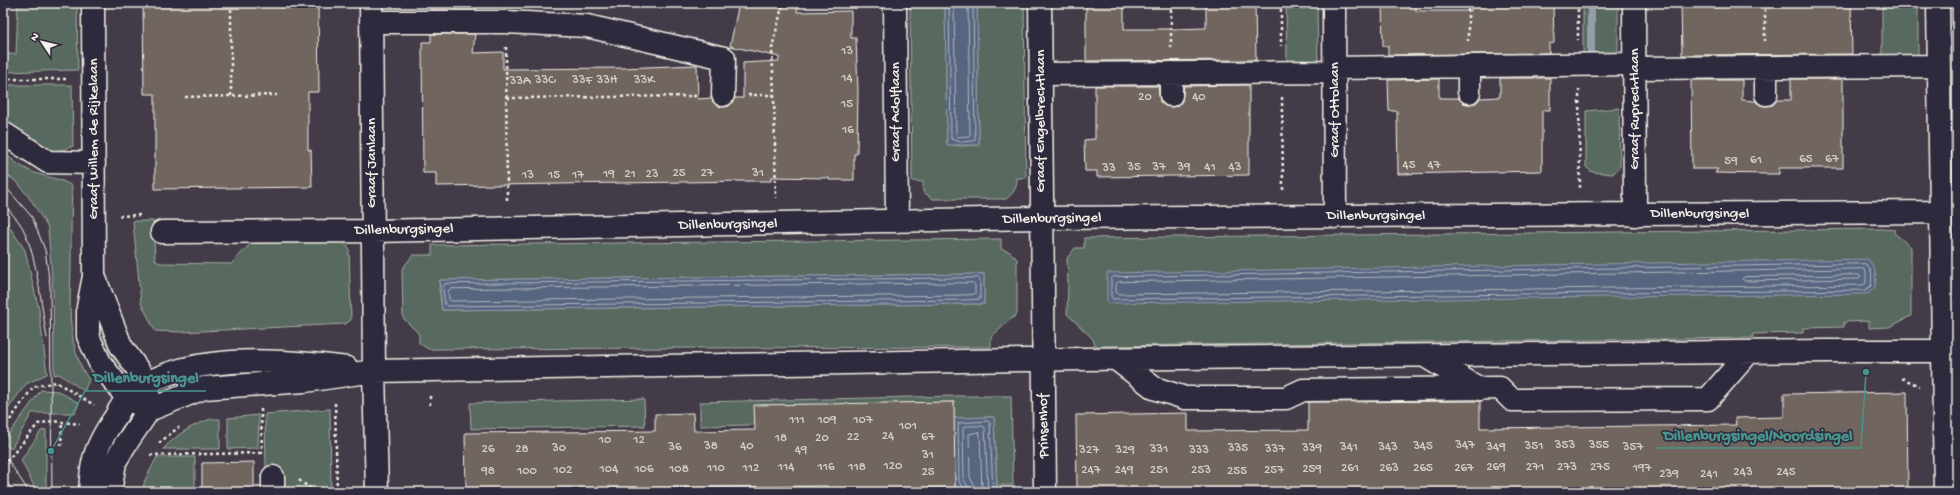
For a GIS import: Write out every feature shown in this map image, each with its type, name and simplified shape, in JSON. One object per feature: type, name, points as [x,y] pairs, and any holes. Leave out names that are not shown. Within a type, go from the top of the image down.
[{"type":"street","name":"Graaf Willem de Rijkelaan","points":[[93,3],[94,276],[88,306],[88,336],[100,363],[127,398],[149,410]]},
{"type":"street","name":"Graaf Adolflaan","points":[[895,3],[897,221]]},
{"type":"street","name":"Graaf Engelbrechtlaan","points":[[1040,3],[1041,218],[1044,360]]},
{"type":"street","name":"Graaf Ottolaan","points":[[1334,3],[1335,216]]},
{"type":"street","name":"Graaf Ruprechtlaan","points":[[1634,3],[1636,215]]},
{"type":"street","points":[[1938,3],[1941,212],[1952,351],[1945,492]]},
{"type":"street","points":[[371,12],[506,22],[587,26],[724,58],[723,95]]},
{"type":"street","name":"Graaf Janlaan","points":[[371,12],[372,231],[377,492]]},
{"type":"street","points":[[1041,74],[1281,73],[1334,70],[1578,64],[1766,68],[1939,66]]},
{"type":"street","points":[[1469,66],[1469,92]]},
{"type":"street","points":[[1766,68],[1766,94]]},
{"type":"street","points":[[1171,73],[1171,95]]},
{"type":"street","points":[[3,133],[48,162],[94,163]]},
{"type":"street","name":"Dillenburgsingel","points":[[162,232],[507,229],[1041,218],[1941,212]]},
{"type":"street","name":"Graaf Willem de Rijkelaan","points":[[94,276],[121,346],[148,384]]},
{"type":"street","points":[[149,410],[204,388],[305,381],[374,371],[1116,359],[1952,351]]},
{"type":"street","points":[[1116,359],[1154,388],[1185,398],[1286,398],[1303,390],[1500,388],[1512,400],[1708,399],[1749,352]]},
{"type":"street","points":[[1424,356],[1480,389]]},
{"type":"street","name":"Prinsenhof","points":[[1044,360],[1045,492]]},
{"type":"street","points":[[90,492],[94,459],[104,434],[127,398],[148,384],[176,371],[204,364],[235,362],[305,362],[374,371]]},
{"type":"street","points":[[110,492],[115,462],[134,450],[149,410],[148,384]]},
{"type":"path","points":[[230,3],[231,96]]},
{"type":"path","points":[[776,224],[772,48],[783,3]]},
{"type":"path","points":[[1171,3],[1171,73]]},
{"type":"path","points":[[1281,3],[1283,217]]},
{"type":"path","points":[[1468,3],[1469,66]]},
{"type":"path","points":[[1578,3],[1580,215]]},
{"type":"path","points":[[1765,3],[1766,68]]},
{"type":"path","points":[[506,22],[507,229]]},
{"type":"path","points":[[3,79],[69,79]]},
{"type":"path","points":[[185,97],[277,95]]},
{"type":"path","points":[[507,98],[774,95]]},
{"type":"path","points":[[1895,351],[1897,376],[1919,386],[1919,393]]},
{"type":"path","points":[[3,430],[33,387],[56,382],[97,407]]},
{"type":"path","points":[[328,403],[336,402],[336,492]]},
{"type":"path","points":[[261,408],[262,458]]},
{"type":"path","points":[[254,409],[269,408]]},
{"type":"path","points":[[3,466],[38,424],[52,421],[62,421],[87,425],[104,434]]},
{"type":"path","points":[[61,446],[62,421]]},
{"type":"path","points":[[134,450],[180,426]]},
{"type":"path","points":[[134,450],[262,452]]},
{"type":"green space","points":[[18,3],[77,3],[78,70],[3,72],[3,54],[16,54]]},
{"type":"green space","points":[[910,3],[945,3],[947,144],[960,146],[979,145],[977,3],[1024,3],[1026,178],[1017,178],[1014,190],[1006,199],[933,199],[923,192],[923,182],[912,181]]},
{"type":"green space","points":[[1286,3],[1317,3],[1318,64],[1287,66]]},
{"type":"green space","points":[[1583,3],[1618,3],[1618,55],[1583,55]]},
{"type":"green space","points":[[1882,3],[1918,3],[1918,58],[1882,58]]},
{"type":"green space","points":[[3,85],[72,85],[73,146],[63,150],[53,151],[44,149],[28,140],[3,121]]},
{"type":"green space","points":[[1619,108],[1620,166],[1613,174],[1592,172],[1586,167],[1586,111]]},
{"type":"green space","points":[[3,152],[26,169],[72,186],[70,310],[76,353],[89,380],[84,391],[59,374],[54,375],[53,291],[48,228],[33,203],[18,183],[3,172]]},
{"type":"green space","points":[[3,217],[25,250],[39,310],[47,374],[26,384],[3,416]]},
{"type":"green space","points":[[133,221],[153,221],[155,259],[157,262],[161,263],[231,264],[255,239],[342,238],[349,249],[351,320],[345,324],[181,332],[155,331],[141,303]]},
{"type":"green space","points":[[1896,230],[1894,233],[1911,247],[1911,316],[1889,327],[1869,328],[1869,321],[1844,322],[1844,327],[1803,328],[1803,333],[1753,334],[1753,338],[1095,346],[1093,339],[1067,314],[1067,258],[1075,248],[1084,248],[1084,238]]},
{"type":"green space","points":[[1001,239],[1001,249],[1010,252],[1017,259],[1017,314],[991,337],[991,347],[428,349],[419,343],[419,334],[403,318],[402,269],[413,255],[432,255],[432,245]],"holes":[[[984,274],[984,304],[442,310],[439,288],[440,280]]]},
{"type":"green space","points":[[100,319],[105,336],[116,358],[110,363],[101,345],[96,321]]},
{"type":"green space","points":[[41,390],[58,391],[79,403],[75,413],[32,413],[11,449],[3,442]]},
{"type":"green space","points":[[1011,396],[1013,485],[997,485],[994,417],[954,418],[954,402],[795,406],[795,424],[700,426],[700,402]]},
{"type":"green space","points":[[644,399],[645,426],[471,429],[470,403]]},
{"type":"green space","points":[[330,409],[331,492],[281,492],[281,470],[266,469],[265,414]]},
{"type":"green space","points":[[259,415],[258,448],[228,449],[228,418]]},
{"type":"green space","points":[[211,419],[220,419],[220,449],[163,449],[185,431],[197,424]]},
{"type":"green space","points":[[46,430],[46,492],[37,492],[21,460],[41,431]]},
{"type":"green space","points":[[157,457],[195,457],[195,492],[142,492],[145,480]]},
{"type":"water","points":[[945,3],[977,3],[979,145],[947,145]]},
{"type":"water","points":[[1868,259],[1873,266],[1876,275],[1875,287],[1868,294],[1107,303],[1107,273]]},
{"type":"water","points":[[984,274],[984,304],[442,310],[440,280]]},
{"type":"water","points":[[994,417],[997,492],[959,492],[959,488],[955,488],[954,418]]},
{"type":"pier","points":[[999,487],[999,492],[957,492],[957,490],[953,488]]},
{"type":"building","points":[[143,3],[318,3],[319,92],[308,92],[308,150],[311,150],[312,187],[155,189],[155,94],[144,94]]},
{"type":"building","points":[[431,3],[477,3],[476,10],[431,10]]},
{"type":"building","points":[[739,3],[798,3],[797,12],[851,11],[851,38],[856,38],[858,90],[857,154],[854,154],[854,180],[771,177],[771,181],[436,186],[436,173],[423,173],[422,42],[431,42],[431,34],[475,34],[473,53],[503,52],[503,69],[622,68],[697,65],[698,99],[711,98],[716,105],[723,107],[729,106],[735,98],[743,98],[743,63],[779,61],[779,57],[730,46]]},
{"type":"building","points":[[1086,3],[1124,3],[1124,29],[1174,29],[1206,28],[1206,3],[1255,3],[1256,60],[1086,61]]},
{"type":"building","points":[[1382,3],[1416,3],[1416,11],[1471,11],[1471,3],[1553,3],[1554,43],[1549,44],[1549,53],[1388,55],[1388,46],[1383,46]]},
{"type":"building","points":[[1681,3],[1851,3],[1852,54],[1682,55]]},
{"type":"building","points":[[1500,78],[1550,78],[1550,110],[1542,110],[1542,171],[1398,174],[1397,111],[1389,111],[1388,80],[1439,79],[1439,98],[1458,98],[1463,103],[1469,104],[1476,103],[1480,98],[1500,97]]},
{"type":"building","points":[[1791,79],[1843,79],[1843,168],[1779,168],[1779,174],[1715,173],[1718,169],[1692,169],[1691,80],[1742,80],[1742,100],[1755,101],[1760,105],[1766,106],[1773,105],[1777,100],[1791,100]]},
{"type":"building","points":[[1249,85],[1249,175],[1097,177],[1097,171],[1085,171],[1084,140],[1095,139],[1095,86],[1158,86],[1160,102],[1165,106],[1171,107],[1178,106],[1182,101],[1184,86]]},
{"type":"building","points":[[1907,392],[1908,492],[1077,492],[1076,415],[1188,413],[1188,431],[1308,430],[1308,402],[1480,401],[1480,428],[1736,425],[1735,418],[1784,417],[1784,394]]},
{"type":"building","points":[[954,402],[955,488],[917,488],[917,492],[827,492],[827,486],[466,490],[465,433],[655,431],[655,414],[693,413],[694,431],[755,430],[754,405]]},
{"type":"building","points":[[254,462],[254,492],[202,492],[202,463]]},
{"type":"waterway","points":[[1591,3],[1591,52]]},
{"type":"tram line","points":[[3,184],[32,217],[45,250],[50,285],[52,492]]},
{"type":"tram line","points":[[3,203],[19,222],[30,247],[38,278],[47,338]]},
{"type":"tram line","points":[[3,457],[8,460],[29,492]]},
{"type":"tram line","points":[[3,478],[15,492]]},
{"type":"place","name":"Dillenburgsingel/Noordsingel","points":[[1866,372]]},
{"type":"place","name":"Dillenburgsingel","points":[[51,451]]}]
